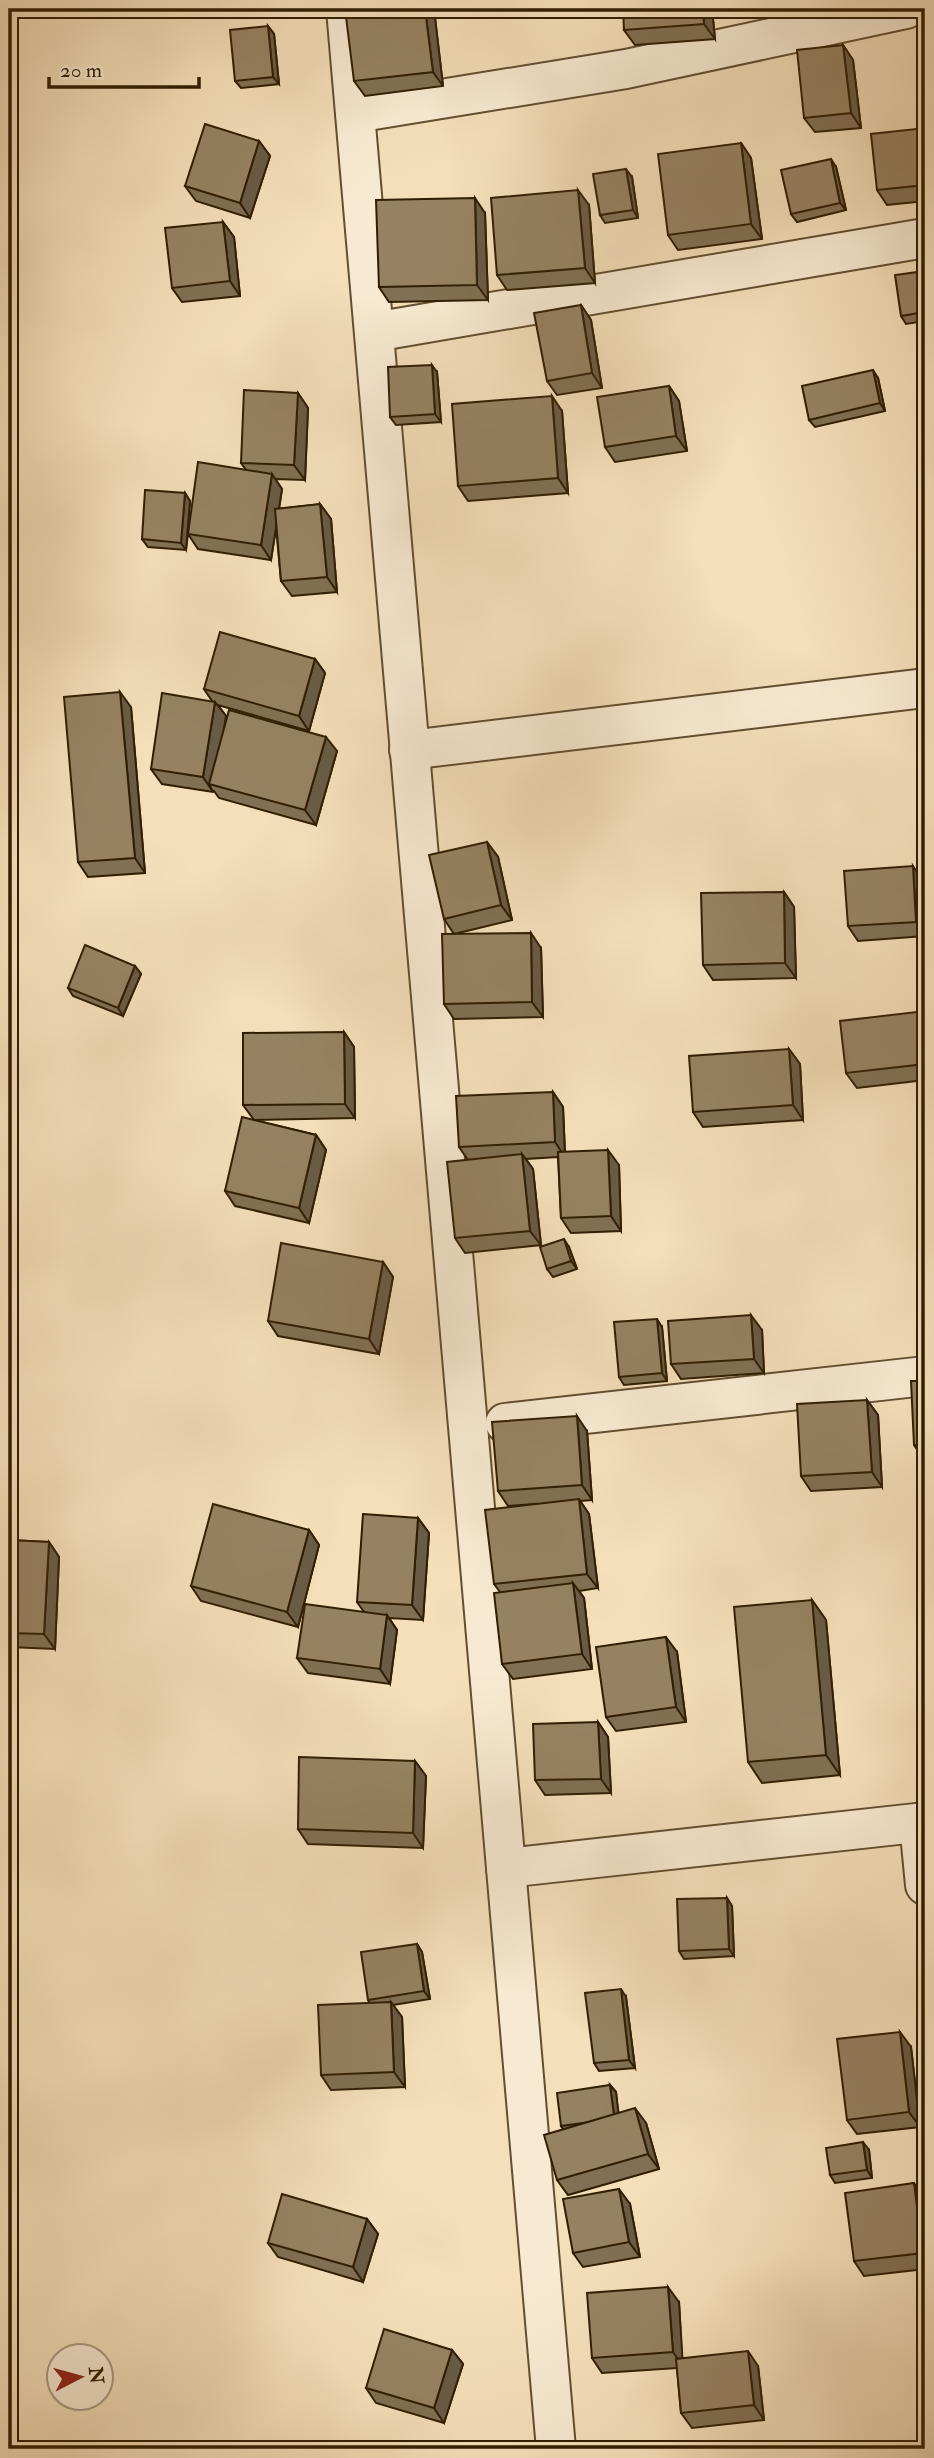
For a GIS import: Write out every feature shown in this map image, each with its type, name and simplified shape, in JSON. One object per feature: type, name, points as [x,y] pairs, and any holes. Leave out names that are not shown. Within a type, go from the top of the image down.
[{"type":"street","points":[[346,9],[556,2449]]},
{"type":"street","points":[[355,113],[626,69],[906,9]]},
{"type":"street","points":[[374,332],[925,238]]},
{"type":"street","points":[[409,750],[925,688]]},
{"type":"street","points":[[468,1427],[925,1376]]},
{"type":"street","points":[[506,1868],[922,1823],[925,1885]]},
{"type":"building","points":[[345,9],[425,9],[433,72],[354,81]]},
{"type":"building","points":[[623,9],[703,9],[704,24],[624,30]]},
{"type":"building","points":[[268,26],[273,77],[235,81],[230,30]]},
{"type":"building","points":[[843,45],[851,113],[804,118],[797,50]]},
{"type":"building","points":[[205,124],[259,141],[240,203],[185,186]]},
{"type":"building","points":[[925,128],[925,185],[877,190],[871,134]]},
{"type":"building","points":[[741,143],[751,224],[668,235],[658,154]]},
{"type":"building","points":[[831,159],[840,203],[791,214],[781,170]]},
{"type":"building","points":[[626,169],[633,210],[600,215],[593,174]]},
{"type":"building","points":[[578,190],[585,268],[497,275],[491,198]]},
{"type":"building","points":[[475,198],[477,285],[379,287],[376,200]]},
{"type":"building","points":[[223,222],[230,281],[172,288],[165,228]]},
{"type":"building","points":[[925,271],[925,312],[901,316],[895,275]]},
{"type":"building","points":[[581,305],[592,373],[547,381],[534,313]]},
{"type":"building","points":[[432,365],[435,414],[390,417],[388,367]]},
{"type":"building","points":[[873,370],[880,403],[809,420],[802,386]]},
{"type":"building","points":[[669,386],[676,436],[605,447],[597,397]]},
{"type":"building","points":[[244,390],[298,393],[294,465],[241,463]]},
{"type":"building","points":[[552,396],[558,478],[458,486],[452,404]]},
{"type":"building","points":[[198,462],[272,474],[261,545],[188,534]]},
{"type":"building","points":[[145,490],[185,493],[181,543],[142,539]]},
{"type":"building","points":[[320,504],[327,577],[281,581],[275,509]]},
{"type":"building","points":[[220,632],[315,659],[299,716],[204,689]]},
{"type":"building","points":[[120,692],[135,858],[78,862],[64,697]]},
{"type":"building","points":[[162,693],[215,702],[203,777],[151,769]]},
{"type":"building","points":[[229,710],[326,737],[305,810],[209,784]]},
{"type":"building","points":[[487,842],[501,905],[444,919],[429,855]]},
{"type":"building","points":[[913,866],[916,922],[848,926],[844,871]]},
{"type":"building","points":[[784,892],[785,963],[703,965],[701,893]]},
{"type":"building","points":[[531,933],[532,1002],[444,1004],[442,934]]},
{"type":"building","points":[[85,945],[135,966],[118,1008],[68,988]]},
{"type":"building","points":[[925,1011],[925,1064],[846,1073],[840,1021]]},
{"type":"building","points":[[344,1032],[345,1104],[243,1105],[243,1033]]},
{"type":"building","points":[[789,1049],[793,1105],[693,1112],[689,1056]]},
{"type":"building","points":[[553,1092],[555,1142],[459,1147],[456,1096]]},
{"type":"building","points":[[242,1117],[316,1135],[299,1208],[225,1191]]},
{"type":"building","points":[[608,1150],[611,1216],[561,1218],[558,1152]]},
{"type":"building","points":[[522,1154],[530,1231],[455,1238],[447,1162]]},
{"type":"building","points":[[564,1239],[571,1261],[547,1269],[540,1247]]},
{"type":"building","points":[[281,1243],[383,1262],[369,1339],[268,1321]]},
{"type":"building","points":[[751,1315],[754,1359],[671,1364],[668,1321]]},
{"type":"building","points":[[657,1319],[662,1373],[619,1377],[614,1322]]},
{"type":"building","points":[[911,1381],[925,1381],[925,1445],[914,1445]]},
{"type":"building","points":[[867,1400],[872,1472],[801,1476],[797,1404]]},
{"type":"building","points":[[577,1416],[582,1485],[498,1491],[492,1422]]},
{"type":"building","points":[[579,1499],[587,1574],[494,1584],[485,1510]]},
{"type":"building","points":[[213,1504],[309,1530],[287,1612],[191,1586]]},
{"type":"building","points":[[363,1514],[418,1518],[412,1605],[357,1602]]},
{"type":"building","points":[[9,1540],[49,1542],[44,1634],[9,1633]]},
{"type":"building","points":[[573,1583],[582,1654],[502,1664],[494,1593]]},
{"type":"building","points":[[812,1600],[826,1755],[748,1762],[734,1607]]},
{"type":"building","points":[[305,1604],[387,1615],[380,1669],[297,1658]]},
{"type":"building","points":[[666,1637],[676,1707],[606,1717],[596,1647]]},
{"type":"building","points":[[598,1722],[601,1779],[535,1780],[533,1724]]},
{"type":"building","points":[[299,1757],[415,1761],[413,1833],[298,1829]]},
{"type":"building","points":[[727,1898],[729,1949],[679,1951],[677,1899]]},
{"type":"building","points":[[417,1944],[424,1991],[368,2000],[361,1952]]},
{"type":"building","points":[[621,1989],[629,2060],[594,2063],[585,1993]]},
{"type":"building","points":[[391,2002],[394,2072],[321,2075],[318,2005]]},
{"type":"building","points":[[900,2032],[909,2112],[847,2120],[837,2039]]},
{"type":"building","points":[[610,2085],[614,2115],[561,2126],[557,2093]]},
{"type":"building","points":[[635,2108],[648,2154],[557,2180],[544,2135]]},
{"type":"building","points":[[863,2142],[867,2170],[830,2175],[826,2148]]},
{"type":"building","points":[[914,2183],[923,2253],[854,2261],[845,2193]]},
{"type":"building","points":[[619,2189],[629,2242],[573,2253],[563,2199]]},
{"type":"building","points":[[282,2194],[367,2219],[353,2267],[268,2243]]},
{"type":"building","points":[[668,2287],[673,2352],[592,2358],[587,2293]]},
{"type":"building","points":[[384,2329],[452,2350],[434,2408],[366,2388]]},
{"type":"building","points":[[748,2351],[754,2405],[681,2413],[676,2359]]}]
